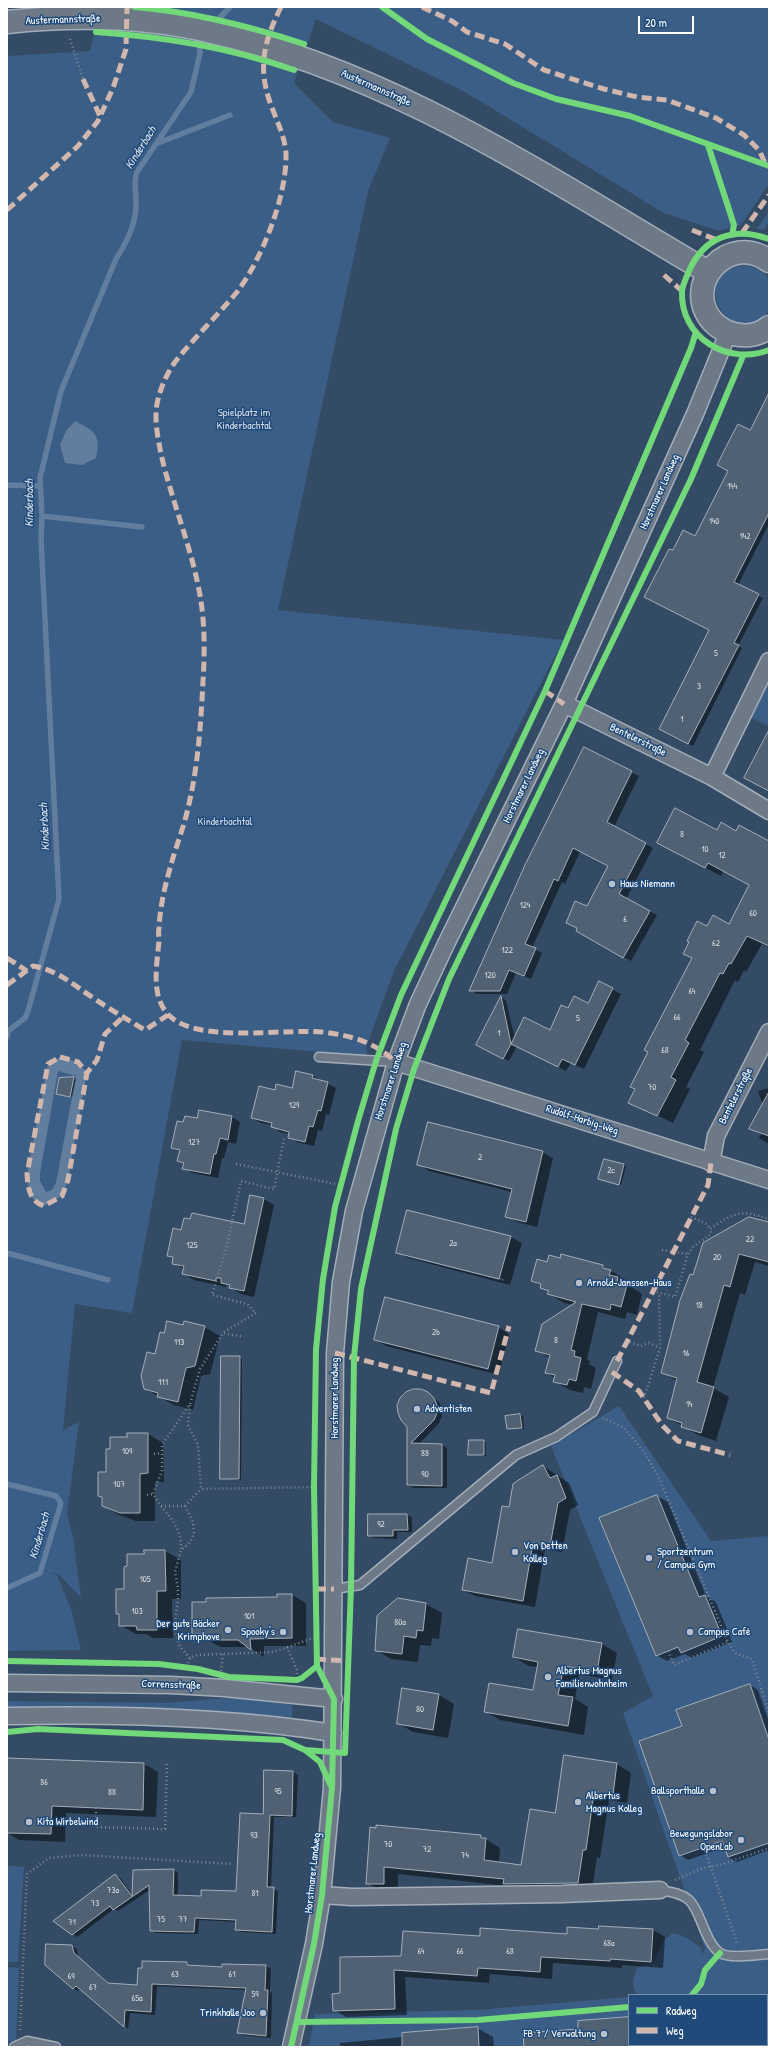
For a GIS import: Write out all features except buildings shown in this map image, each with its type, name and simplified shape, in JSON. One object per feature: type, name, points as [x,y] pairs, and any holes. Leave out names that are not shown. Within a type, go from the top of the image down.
[{"type":"main road","name":"Austermannstraße","points":[[7,22],[59,18],[96,18],[155,22],[207,31],[264,45],[312,62],[368,84],[446,120],[508,153],[708,272]]},
{"type":"main road","points":[[768,255],[753,253],[734,254],[717,262],[708,272],[702,295],[704,307],[714,322],[728,333],[741,336],[754,335],[768,329]]},
{"type":"street","name":"Horstmarer Landweg","points":[[291,2047],[312,1959],[322,1895],[332,1788],[334,1699],[335,1353],[341,1282],[354,1211],[375,1130],[396,1062],[418,1004],[564,704],[695,414],[728,333]]},
{"type":"street","points":[[712,777],[769,660]]},
{"type":"street","name":"Bentelerstraße","points":[[564,704],[712,777],[769,811]]},
{"type":"street","name":"Bentelerstraße","points":[[711,1162],[716,1136],[769,1032]]},
{"type":"street","name":"Rudolf-Harbig-Weg","points":[[396,1062],[429,1074],[578,1118],[769,1180]]},
{"type":"street","name":"Corrensstraße","points":[[7,1683],[171,1684],[334,1699]]},
{"type":"street","points":[[7,1716],[91,1716],[211,1720],[302,1728],[333,1733]]},
{"type":"street","name":"Horstmarer Landweg","points":[[322,1895],[352,1897],[554,1894],[660,1890]]},
{"type":"lane","points":[[319,1057],[396,1062]]},
{"type":"lane","points":[[334,1589],[360,1585],[516,1455],[556,1437],[593,1412],[617,1361]]},
{"type":"lane","points":[[660,1890],[678,1893],[690,1900],[710,1941],[720,1953],[730,1956],[769,1954]]},
{"type":"lane","points":[[14,2047],[27,2041],[56,2047]]},
{"type":"path","points":[[69,36],[83,79]]},
{"type":"path","points":[[201,1489],[198,1445],[188,1425],[190,1404],[200,1369],[223,1333],[256,1313],[247,1304],[212,1295],[226,1249],[241,1182],[274,1189],[284,1139]]},
{"type":"path","points":[[236,1164],[341,1185]]},
{"type":"path","points":[[710,1229],[738,1213],[752,1213],[769,1219]]},
{"type":"path","points":[[653,1291],[675,1297],[688,1254],[693,1247],[711,1234],[707,1224],[691,1217]]},
{"type":"path","points":[[662,1250],[688,1254]]},
{"type":"path","points":[[644,1398],[660,1348],[659,1292]]},
{"type":"path","points":[[223,1333],[244,1337]]},
{"type":"path","points":[[626,1341],[641,1346],[649,1343],[660,1348]]},
{"type":"path","points":[[153,1494],[162,1470],[162,1444],[190,1404]]},
{"type":"path","points":[[593,1412],[624,1428],[644,1452],[660,1478],[728,1642],[735,1653],[752,1659],[769,1713]]},
{"type":"path","points":[[154,1454],[161,1453]]},
{"type":"path","points":[[161,1506],[185,1506],[201,1489],[314,1487]]},
{"type":"path","points":[[147,1495],[153,1494]]},
{"type":"path","points":[[153,1494],[172,1519],[178,1531],[182,1550]]},
{"type":"path","points":[[185,1506],[193,1522],[194,1534],[190,1542],[182,1550],[175,1572],[178,1588],[178,1601],[174,1626],[180,1647],[190,1658]]},
{"type":"path","points":[[187,1667],[190,1658],[197,1655],[274,1652],[316,1637]]},
{"type":"path","points":[[668,1651],[674,1665],[728,1642]]},
{"type":"path","points":[[288,1646],[297,1670],[297,1680]]},
{"type":"path","points":[[222,1669],[223,1653]]},
{"type":"path","points":[[96,1808],[96,1827],[165,1829],[167,1764]]},
{"type":"path","points":[[704,1847],[741,1956]]},
{"type":"path","points":[[660,1890],[682,1876],[769,1848]]},
{"type":"path","points":[[27,2041],[20,2030],[27,1874],[49,1858],[81,1855],[233,1864]]},
{"type":"green space","name":"Kinderbachtal","points":[[100,7],[769,7],[769,184],[741,225],[719,231],[664,213],[465,92],[316,19],[294,83],[333,122],[390,138],[368,191],[278,610],[563,640],[394,971],[366,1047],[367,1056],[182,1040],[132,1313],[75,1304],[63,1430],[79,1422],[67,1513],[73,1538],[81,1597],[58,1574],[50,1573],[57,1575],[71,1609],[81,1650],[7,1651],[7,56],[90,51]]},
{"type":"green space","points":[[769,210],[769,222],[764,230],[757,229]]},
{"type":"green space","points":[[746,265],[761,270],[769,278],[769,311],[755,323],[741,324],[728,319],[720,308],[716,295],[718,281],[727,271]]},
{"type":"green space","points":[[769,669],[769,726],[745,715]]},
{"type":"green space","points":[[619,1406],[711,1541],[769,1536],[769,2047],[309,2047],[315,2014],[477,2010],[628,1997],[628,2046],[768,2046],[768,1994],[637,1994],[635,1992],[633,1978],[637,1968],[654,1962],[663,1941],[673,1933],[698,1945],[701,1948],[702,1955],[705,1949],[623,1713],[653,1696],[551,1446]]},
{"type":"green space","points":[[235,1697],[292,1705],[292,1717],[179,1709],[7,1707],[7,1701],[167,1703]]},
{"type":"green space","points":[[7,1866],[24,1867],[18,1962],[7,1962]]},
{"type":"green space","points":[[7,1967],[19,1968],[16,2041],[7,2041]]},
{"type":"shaded area","points":[[75,421],[92,431],[98,444],[96,458],[82,465],[65,463],[60,445],[66,431]]},
{"type":"shaded area","points":[[60,1057],[78,1062],[87,1073],[68,1180],[62,1196],[44,1206],[35,1201],[32,1197],[29,1189],[27,1174],[48,1064]],"holes":[[[58,1071],[76,1076],[56,1183],[52,1190],[46,1192],[40,1181],[40,1173]]]},
{"type":"waterway","name":"Kinderbach","points":[[209,25],[215,23],[230,7]]},
{"type":"waterway","name":"Kinderbach","points":[[7,1037],[8,1031],[25,1018],[28,1011],[59,899],[41,539],[42,516],[40,478],[61,391],[116,259],[131,231],[136,208],[135,182],[137,172],[191,92],[200,53],[199,34]]},
{"type":"waterway","points":[[158,143],[230,115]]},
{"type":"waterway","points":[[7,485],[40,486]]},
{"type":"waterway","points":[[42,516],[142,527]]},
{"type":"waterway","points":[[7,1253],[108,1280]]},
{"type":"waterway","name":"Kinderbach","points":[[7,1484],[56,1496],[61,1503],[40,1573],[7,1588]]},
{"type":"marked path","points":[[7,210],[78,146],[98,121],[113,88],[126,49],[127,7]]},
{"type":"marked path","points":[[281,7],[270,31],[264,55],[264,79],[271,105],[282,135],[286,154],[285,171],[278,207],[264,245],[246,278],[222,310],[175,362],[158,398],[156,410],[161,454],[190,552],[198,585],[202,609],[204,645],[204,669],[197,761],[186,815],[165,888],[159,931],[156,978],[158,996],[161,1004],[166,1012],[179,1023],[197,1029],[219,1032],[330,1033],[366,1042],[381,1050],[396,1062]]},
{"type":"marked path","points":[[422,7],[452,21],[467,32],[505,44],[544,70],[604,89],[637,97],[667,100],[716,118],[744,135],[759,150],[766,165]]},
{"type":"marked path","points":[[83,79],[100,116]]},
{"type":"marked path","points":[[742,233],[769,195]]},
{"type":"marked path","points":[[692,230],[717,240]]},
{"type":"marked path","points":[[664,275],[682,291]]},
{"type":"marked path","points":[[545,691],[564,704]]},
{"type":"marked path","points":[[7,958],[27,971]]},
{"type":"marked path","points":[[7,985],[33,966],[43,968],[59,975],[145,1030],[168,1015]]},
{"type":"marked path","points":[[86,1077],[87,1073],[97,1060],[105,1034],[122,1018]]},
{"type":"marked path","points":[[60,1057],[78,1062],[87,1073],[68,1180],[62,1196],[44,1206],[39,1204],[32,1197],[29,1189],[27,1174],[48,1064],[60,1057]]},
{"type":"marked path","points":[[617,1361],[708,1185],[711,1163]]},
{"type":"marked path","points":[[335,1353],[491,1393],[509,1326]]},
{"type":"marked path","points":[[612,1372],[639,1391],[662,1425],[678,1441],[730,1455]]},
{"type":"marked path","points":[[316,1589],[334,1589]]},
{"type":"marked path","points":[[316,1659],[348,1661]]},
{"type":"cycle path","points":[[135,7],[199,16],[263,31],[304,44]]},
{"type":"cycle path","points":[[382,7],[427,39],[513,83],[556,99],[630,116],[769,166]]},
{"type":"cycle path","points":[[96,32],[196,44],[245,55],[294,70]]},
{"type":"cycle path","points":[[708,145],[734,225],[732,235]]},
{"type":"cycle path","points":[[769,239],[756,235],[744,234],[732,234],[722,237],[703,250],[695,259],[682,291],[683,308],[689,322],[698,335],[709,344],[723,351],[738,354],[753,354],[769,350]]},
{"type":"cycle path","points":[[291,2047],[314,1944],[322,1895],[332,1788],[334,1699],[317,1666],[314,1487],[316,1349],[323,1279],[335,1207],[376,1061],[401,995],[545,691],[691,348],[696,332]]},
{"type":"cycle path","points":[[305,1750],[345,1753],[351,1587],[354,1357],[361,1289],[396,1129],[414,1069],[449,979],[691,479],[743,356]]},
{"type":"cycle path","points":[[7,1661],[159,1664],[198,1669],[229,1677],[297,1680],[302,1678],[317,1666]]},
{"type":"cycle path","points":[[7,1732],[38,1729],[283,1740],[305,1750],[320,1762],[331,1786]]},
{"type":"cycle path","points":[[693,1994],[701,1984],[705,1970],[720,1953]]},
{"type":"cycle path","points":[[298,2022],[478,2020],[628,2007]]},
{"type":"place","name":"Haus Niemann","points":[[612,884]]},
{"type":"place","name":"Arnold-Janssen-Haus","points":[[579,1283]]},
{"type":"place","name":"Adventisten","points":[[417,1409]]},
{"type":"place","name":"Von Detten Kolleg","points":[[515,1552]]},
{"type":"place","name":"Sportzentrum / Campus Gym","points":[[649,1558]]},
{"type":"place","name":"Der gute Bäcker Krimphove","points":[[228,1630]]},
{"type":"place","name":"Spooky's","points":[[283,1632]]},
{"type":"place","name":"Campus Café","points":[[690,1632]]},
{"type":"place","name":"Albertus Magnus Familienwohnheim","points":[[548,1677]]},
{"type":"place","name":"Ballsporthalle","points":[[713,1791]]},
{"type":"place","name":"Albertus Magnus Kolleg","points":[[578,1802]]},
{"type":"place","name":"Kita Wirbelwind","points":[[29,1822]]},
{"type":"place","name":"Bewegungslabor OpenLab","points":[[741,1840]]},
{"type":"place","name":"Trinkhalle Joo","points":[[263,2013]]},
{"type":"place","name":"FB 7 / Verwaltung","points":[[604,2034]]},
{"type":"park label","name":"Spielplatz im Kinderbachtal","points":[[244,419]]}]
